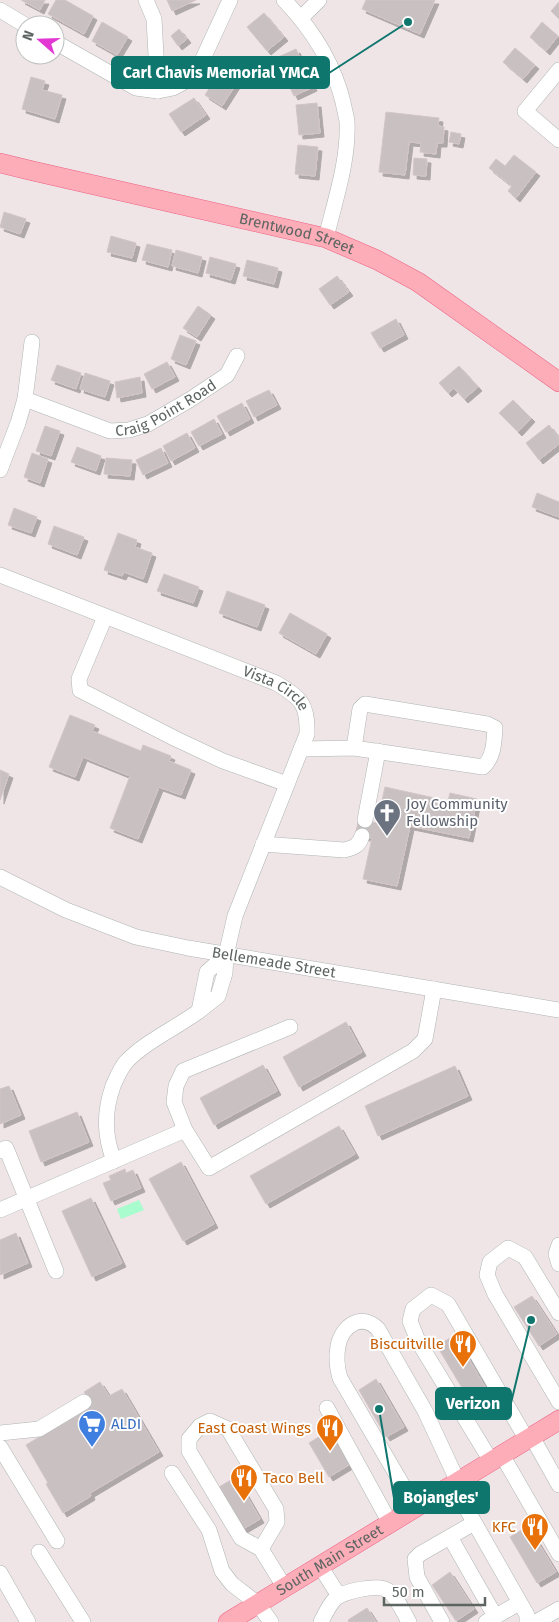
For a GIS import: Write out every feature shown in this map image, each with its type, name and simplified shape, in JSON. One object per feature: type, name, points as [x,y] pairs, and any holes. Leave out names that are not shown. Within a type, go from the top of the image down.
[{"type":"main road","name":"Brentwood Street","points":[[0,163],[326,238],[377,260],[418,282],[559,382]]},
{"type":"main road","name":"South Main Street","points":[[228,1622],[559,1420]]},
{"type":"street","points":[[146,0],[154,19],[158,91]]},
{"type":"street","points":[[65,48],[129,85],[143,90],[158,91],[173,88],[186,80],[201,63],[230,0]]},
{"type":"street","points":[[284,0],[301,18],[325,54],[339,88],[347,120],[345,154],[326,238]]},
{"type":"street","points":[[301,18],[319,0]]},
{"type":"street","points":[[0,10],[15,19]]},
{"type":"street","points":[[559,70],[525,111],[559,140]]},
{"type":"street","points":[[0,470],[25,399],[32,342]]},
{"type":"street","name":"Craig Point Road","points":[[25,399],[110,431],[129,430],[148,424],[227,375],[237,356]]},
{"type":"street","name":"Vista Circle","points":[[0,575],[276,683],[293,693],[301,702],[308,717],[307,734],[235,916],[226,955]]},
{"type":"street","points":[[105,617],[78,679],[80,690],[176,740],[287,784]]},
{"type":"street","points":[[301,749],[354,748],[483,767],[489,762],[494,745],[495,728],[487,724],[365,704],[360,709],[354,748]]},
{"type":"street","points":[[365,820],[378,751]]},
{"type":"street","points":[[263,844],[344,850],[354,848],[360,843],[362,836]]},
{"type":"street","name":"Bellemeade Street","points":[[0,878],[66,910],[136,937],[226,955],[559,1010]]},
{"type":"street","points":[[114,1161],[108,1146],[106,1121],[108,1099],[118,1073],[127,1061],[149,1044],[199,1011],[207,972],[226,955]]},
{"type":"street","points":[[290,1026],[183,1071],[176,1086],[174,1102],[185,1130],[209,1168],[413,1051],[425,1039],[434,989]]},
{"type":"street","points":[[0,1210],[27,1200],[185,1130]]},
{"type":"street","points":[[0,1151],[6,1148],[56,1270]]},
{"type":"street","points":[[559,1245],[556,1254],[559,1264]]},
{"type":"street","points":[[559,1313],[525,1257],[508,1248],[490,1262],[487,1275],[495,1294],[559,1402]]},
{"type":"street","points":[[559,1485],[448,1304],[431,1295],[413,1309],[410,1322],[418,1341],[559,1554]]},
{"type":"street","points":[[416,1508],[340,1378],[337,1367],[338,1347],[344,1332],[352,1324],[364,1320],[372,1323],[378,1329],[425,1411],[455,1484],[477,1528],[526,1615],[527,1622]]},
{"type":"street","points":[[0,1433],[39,1429],[84,1402]]},
{"type":"street","points":[[327,1408],[390,1523]]},
{"type":"street","points":[[261,1549],[276,1522],[276,1509],[228,1429],[210,1421],[200,1426],[188,1439],[189,1451],[241,1538],[261,1549],[285,1588]]},
{"type":"street","points":[[0,1447],[57,1541]]},
{"type":"street","points":[[172,1473],[209,1530],[222,1571],[232,1584],[258,1604],[271,1622]]},
{"type":"street","points":[[442,1622],[417,1577],[415,1559],[450,1537],[477,1528]]},
{"type":"street","points":[[450,1537],[490,1619],[519,1602]]},
{"type":"street","points":[[39,1552],[83,1622]]},
{"type":"street","points":[[320,1566],[339,1596]]},
{"type":"street","points":[[3,1571],[28,1622]]},
{"type":"street","points":[[321,1622],[335,1599],[343,1593],[378,1587],[386,1589],[391,1594],[409,1622]]},
{"type":"street","points":[[0,1597],[6,1600],[19,1622]]},
{"type":"street","points":[[536,1622],[559,1609]]},
{"type":"shaded area","points":[[139,1200],[144,1210],[121,1219],[117,1209]]},
{"type":"building","points":[[21,0],[45,0],[40,10]]},
{"type":"building","points":[[56,0],[65,0],[93,16],[84,34],[65,23],[65,15],[48,14]]},
{"type":"building","points":[[167,0],[196,0],[172,11]]},
{"type":"building","points":[[366,0],[435,0],[420,34],[362,9]]},
{"type":"building","points":[[559,2],[559,19],[551,11]]},
{"type":"building","points":[[264,13],[284,37],[267,51],[247,27]]},
{"type":"building","points":[[102,22],[128,37],[117,55],[92,41]]},
{"type":"building","points":[[542,22],[558,36],[546,51],[530,37]]},
{"type":"building","points":[[179,29],[187,39],[178,46],[171,36]]},
{"type":"building","points":[[515,48],[535,65],[523,79],[503,62]]},
{"type":"building","points":[[296,49],[313,87],[294,96],[276,58]]},
{"type":"building","points":[[228,59],[245,70],[222,106],[205,95]]},
{"type":"building","points":[[31,77],[45,81],[42,90],[62,95],[55,119],[22,109]]},
{"type":"building","points":[[194,98],[206,115],[181,132],[169,114]]},
{"type":"building","points":[[317,103],[320,133],[299,135],[296,105]]},
{"type":"building","points":[[386,112],[439,118],[438,126],[444,127],[443,143],[437,143],[436,154],[420,152],[421,143],[409,142],[405,175],[379,172]]},
{"type":"building","points":[[451,132],[461,134],[459,144],[449,142]]},
{"type":"building","points":[[298,145],[318,147],[315,176],[295,174]]},
{"type":"building","points":[[514,155],[536,172],[516,198],[508,191],[512,186],[489,168],[496,159],[505,166]]},
{"type":"building","points":[[414,158],[427,159],[426,176],[413,175]]},
{"type":"building","points":[[4,212],[26,219],[20,234],[0,227]]},
{"type":"building","points":[[111,236],[136,243],[132,258],[107,252]]},
{"type":"building","points":[[147,244],[172,250],[168,267],[142,260]]},
{"type":"building","points":[[176,250],[202,257],[198,273],[172,266]]},
{"type":"building","points":[[210,257],[236,264],[231,280],[206,273]]},
{"type":"building","points":[[247,260],[278,268],[274,284],[243,276]]},
{"type":"building","points":[[337,276],[349,292],[330,305],[319,289]]},
{"type":"building","points":[[198,306],[211,315],[197,337],[183,328]]},
{"type":"building","points":[[396,319],[404,335],[380,348],[371,333]]},
{"type":"building","points":[[180,335],[196,341],[186,365],[171,359]]},
{"type":"building","points":[[167,362],[175,377],[152,389],[144,374]]},
{"type":"building","points":[[57,365],[81,373],[76,389],[51,380]]},
{"type":"building","points":[[459,366],[478,387],[464,399],[454,388],[448,393],[439,383]]},
{"type":"building","points":[[85,373],[110,381],[105,397],[80,389]]},
{"type":"building","points":[[140,377],[142,393],[117,398],[115,382]]},
{"type":"building","points":[[269,390],[277,405],[254,417],[246,401]]},
{"type":"building","points":[[513,400],[531,418],[518,432],[499,413]]},
{"type":"building","points":[[242,403],[250,419],[226,432],[217,416]]},
{"type":"building","points":[[214,419],[222,434],[199,446],[191,432]]},
{"type":"building","points":[[549,425],[559,438],[559,444],[539,460],[526,443]]},
{"type":"building","points":[[45,426],[60,431],[51,456],[36,451]]},
{"type":"building","points":[[187,433],[195,448],[171,461],[163,446]]},
{"type":"building","points":[[77,447],[101,456],[96,471],[71,462]]},
{"type":"building","points":[[161,448],[168,463],[143,475],[136,460]]},
{"type":"building","points":[[32,453],[48,459],[40,483],[24,477]]},
{"type":"building","points":[[106,458],[132,460],[130,476],[104,474]]},
{"type":"building","points":[[537,493],[559,502],[559,517],[532,507]]},
{"type":"building","points":[[14,508],[37,517],[31,533],[8,525]]},
{"type":"building","points":[[54,526],[84,537],[77,555],[48,544]]},
{"type":"building","points":[[118,533],[137,540],[135,547],[152,553],[143,579],[124,572],[122,576],[104,570]]},
{"type":"building","points":[[164,574],[199,587],[193,603],[157,591]]},
{"type":"building","points":[[227,591],[265,605],[257,627],[219,613]]},
{"type":"building","points":[[290,613],[327,634],[316,654],[279,633]]},
{"type":"building","points":[[70,715],[95,725],[92,731],[141,751],[143,745],[171,756],[169,761],[191,770],[181,795],[159,787],[138,839],[110,828],[130,776],[83,757],[75,777],[49,767]]},
{"type":"building","points":[[0,770],[9,774],[0,800]]},
{"type":"building","name":"Joy Community Fellowship","points":[[385,787],[448,801],[450,793],[477,799],[469,838],[410,826],[397,886],[363,879],[372,838],[355,835],[359,819],[377,823]]},
{"type":"building","points":[[346,1022],[362,1052],[299,1087],[283,1057]]},
{"type":"building","points":[[263,1065],[277,1091],[214,1125],[200,1098]]},
{"type":"building","points":[[455,1066],[468,1096],[378,1136],[365,1106]]},
{"type":"building","points":[[9,1086],[21,1115],[0,1124],[0,1089]]},
{"type":"building","points":[[77,1112],[89,1142],[41,1162],[29,1131]]},
{"type":"building","points":[[339,1126],[355,1154],[266,1204],[250,1176]]},
{"type":"building","points":[[181,1162],[214,1224],[183,1241],[149,1179]]},
{"type":"building","points":[[125,1169],[126,1173],[133,1170],[141,1188],[111,1201],[103,1183],[111,1180],[109,1176]]},
{"type":"building","points":[[91,1198],[122,1263],[92,1277],[62,1211]]},
{"type":"building","points":[[16,1233],[28,1263],[0,1275],[0,1240]]},
{"type":"building","points":[[532,1296],[557,1334],[539,1346],[514,1307]]},
{"type":"building","points":[[455,1335],[488,1392],[471,1403],[437,1346]]},
{"type":"building","points":[[376,1379],[404,1427],[386,1437],[359,1390]]},
{"type":"building","name":"ALDI","points":[[100,1382],[109,1396],[122,1389],[159,1452],[90,1493],[91,1496],[63,1513],[26,1445],[92,1405],[84,1392]]},
{"type":"building","points":[[332,1429],[352,1463],[329,1477],[309,1443]]},
{"type":"building","points":[[236,1477],[260,1519],[243,1529],[219,1487]]},
{"type":"building","points":[[528,1526],[556,1572],[537,1583],[510,1537]]},
{"type":"building","points":[[450,1572],[474,1609],[456,1621],[432,1585]]},
{"type":"building","points":[[367,1608],[376,1622],[349,1622],[348,1620]]},
{"type":"place","name":"Carl Chavis Memorial YMCA","points":[[408,22]]},
{"type":"place","name":"Joy Community Fellowship","points":[[387,837]]},
{"type":"place","name":"Verizon","points":[[531,1320]]},
{"type":"place","name":"Biscuitville","points":[[463,1368]]},
{"type":"place","name":"Bojangles'","points":[[379,1409]]},
{"type":"place","name":"ALDI","points":[[92,1448]]},
{"type":"place","name":"East Coast Wings","points":[[330,1452]]},
{"type":"place","name":"Taco Bell","points":[[244,1502]]},
{"type":"place","name":"KFC","points":[[535,1551]]}]
